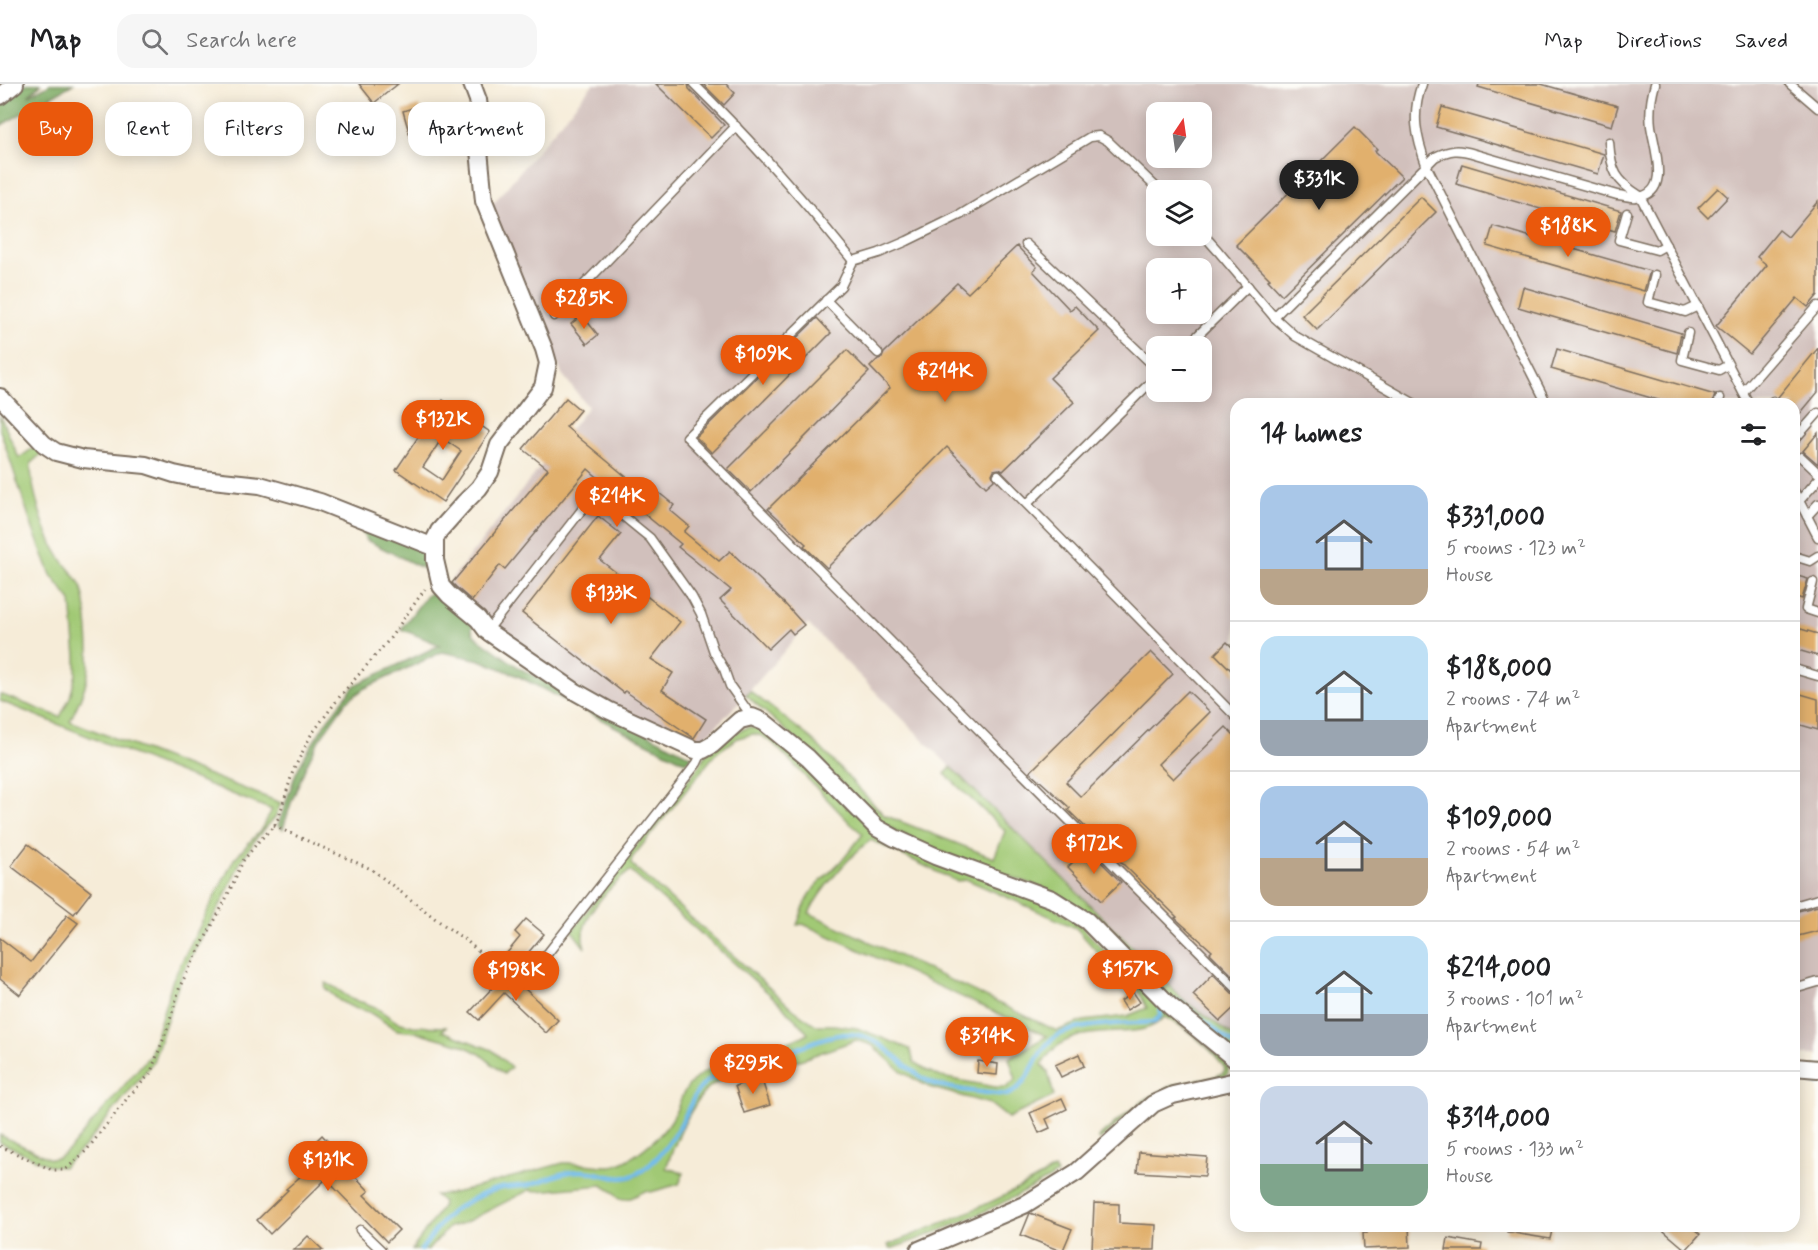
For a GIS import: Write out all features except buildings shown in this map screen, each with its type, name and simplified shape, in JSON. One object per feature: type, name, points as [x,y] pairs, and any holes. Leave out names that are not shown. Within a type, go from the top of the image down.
[{"type":"street","points":[[0,96],[15,84]]},
{"type":"street","points":[[472,84],[478,100],[480,116],[478,140],[484,201],[548,363],[543,387],[499,446],[490,472],[479,488],[439,531],[435,539],[438,579],[441,586],[478,619],[487,631],[545,672],[608,710],[695,750],[703,750],[712,745],[740,720],[752,717],[764,722],[808,758],[877,828],[935,856],[1052,899],[1087,921],[1170,1006],[1230,1055]]},
{"type":"street","points":[[0,397],[44,444],[56,452],[83,459],[146,465],[193,478],[260,485],[320,501],[434,547]]},
{"type":"street","points":[[1800,1067],[1818,1068]]},
{"type":"street","points":[[919,1250],[1024,1205],[1077,1172],[1153,1104],[1173,1095],[1230,1082]]},
{"type":"lane","points":[[694,84],[796,191],[853,261]]},
{"type":"lane","points":[[1422,84],[1415,116],[1417,141],[1427,167],[1543,398]]},
{"type":"lane","points":[[1274,317],[1435,157],[1446,152],[1460,150],[1617,195],[1635,197],[1646,195],[1654,189],[1659,171],[1651,123],[1651,99],[1655,84]]},
{"type":"lane","points":[[1790,84],[1818,108]]},
{"type":"lane","points":[[554,316],[736,126]]},
{"type":"lane","points":[[1149,180],[1108,141],[1099,136],[1090,137],[960,215],[907,241],[853,261],[841,286],[687,437],[1230,982]]},
{"type":"lane","points":[[1609,142],[1614,171],[1624,186],[1640,196],[1746,398]]},
{"type":"lane","points":[[1627,213],[1619,240],[1657,250],[1666,246]]},
{"type":"lane","points":[[1026,244],[1146,358]]},
{"type":"lane","points":[[1212,245],[1274,317],[1295,336],[1404,398]]},
{"type":"lane","points":[[1655,275],[1648,302],[1685,312],[1698,306]]},
{"type":"lane","points":[[1197,336],[1248,286]]},
{"type":"lane","points":[[826,300],[878,353]]},
{"type":"lane","points":[[1743,392],[1818,306]]},
{"type":"lane","points":[[1688,333],[1682,360],[1719,370],[1728,365]]},
{"type":"lane","points":[[1027,504],[1146,387]]},
{"type":"lane","points":[[1800,434],[1818,413]]},
{"type":"lane","points":[[1801,457],[1818,473]]},
{"type":"lane","points":[[998,475],[1230,711]]},
{"type":"lane","points":[[1800,500],[1818,480]]},
{"type":"lane","points":[[487,631],[595,492],[650,538],[692,597],[730,686],[752,717]]},
{"type":"lane","points":[[1800,503],[1818,537]]},
{"type":"lane","points":[[1807,516],[1818,504]]},
{"type":"lane","points":[[1800,558],[1810,561],[1818,556]]},
{"type":"lane","points":[[1813,582],[1806,609],[1818,613]]},
{"type":"lane","points":[[1800,671],[1818,676]]},
{"type":"lane","points":[[533,972],[697,762],[703,750]]},
{"type":"lane","points":[[1800,904],[1818,899]]},
{"type":"lane","points":[[1800,988],[1817,985]]},
{"type":"lane","points":[[360,1230],[381,1250]]},
{"type":"path","points":[[0,1146],[52,1170],[65,1170],[86,1150],[129,1096],[150,1074],[168,1027],[180,986],[190,964],[225,901],[243,861],[274,826],[279,817],[292,771],[310,735],[388,641],[426,588],[438,579]]},
{"type":"path","points":[[274,826],[371,869],[468,942],[502,973]]},
{"type":"shaded area","points":[[593,84],[1818,84],[1818,1055],[1800,1055],[1800,398],[1230,398],[1230,1034],[1182,999],[808,624],[746,695],[698,745],[637,722],[549,671],[446,586],[588,407],[562,374],[491,206],[533,156],[545,156],[545,141]]},
{"type":"green space","points":[[26,84],[41,84],[28,96],[50,84],[73,84],[42,102],[18,102],[18,116],[0,126],[0,105]]},
{"type":"green space","points":[[0,415],[19,458],[40,443],[47,449],[31,463],[36,497],[43,523],[53,546],[78,580],[85,601],[89,667],[85,686],[70,721],[281,803],[275,817],[241,861],[222,902],[183,971],[153,1062],[85,1146],[63,1167],[50,1166],[0,1142],[0,1135],[50,1159],[58,1158],[70,1149],[150,1055],[173,979],[234,859],[260,831],[272,810],[0,701],[0,694],[60,717],[70,697],[76,674],[76,656],[71,601],[51,575],[34,532],[0,430]]},
{"type":"green space","points":[[355,518],[429,552],[430,572],[366,540]]},
{"type":"green space","points":[[434,591],[441,592],[473,620],[472,631],[475,636],[521,669],[693,757],[685,762],[518,676],[480,660],[442,652],[365,688],[346,702],[319,740],[306,766],[283,829],[278,825],[304,757],[328,719],[355,685],[440,645],[401,629],[426,596]]},
{"type":"green space","points":[[750,691],[813,740],[884,815],[994,858],[1005,831],[945,774],[951,767],[1182,999],[1230,1034],[1230,1040],[1182,1002],[1174,1001],[1181,1003],[1230,1042],[1230,1051],[1171,1003],[1076,906],[1040,887],[954,857],[881,826],[820,761],[746,695]]},
{"type":"green space","points":[[749,727],[761,729],[787,746],[847,807],[1049,904],[1080,925],[1159,1004],[1158,1015],[1154,1021],[1099,1024],[1071,1029],[1059,1034],[1044,1046],[1020,1084],[1006,1094],[956,1088],[930,1081],[882,1044],[861,1034],[827,1036],[756,1065],[723,1072],[708,1080],[695,1093],[679,1125],[662,1150],[648,1165],[633,1175],[621,1177],[590,1170],[577,1170],[563,1172],[532,1183],[496,1188],[463,1203],[452,1211],[440,1222],[420,1250],[412,1250],[442,1207],[443,1202],[435,1195],[462,1191],[563,1163],[616,1165],[634,1156],[652,1142],[674,1115],[685,1090],[709,1069],[808,1034],[783,1006],[630,871],[615,883],[594,907],[585,925],[583,941],[585,948],[572,931],[708,752]],"holes":[[[753,734],[762,736],[774,744],[863,834],[845,857],[815,887],[806,901],[797,925],[803,924],[1047,1036],[1009,1058],[1016,1079],[1007,1087],[941,1077],[914,1062],[910,1049],[857,1028],[816,1025],[794,1010],[631,864],[632,858],[716,753],[738,738]],[[871,840],[956,881],[968,880],[1076,928],[1124,982],[1132,979],[1147,1008],[1127,1016],[1083,1021],[1057,1031],[809,913],[836,873]]]},
{"type":"green space","points":[[326,983],[353,1000],[375,1007],[397,1022],[413,1026],[446,1027],[442,1031],[492,1050],[511,1067],[504,1074],[480,1054],[462,1045],[417,1032],[397,1030],[369,1012],[340,1001],[325,988]]},
{"type":"green space","points":[[1162,1009],[1223,1059],[1228,1068],[1226,1076],[1149,1100],[1133,1110],[1100,1140],[1098,1138],[1116,1122],[1153,1095],[1174,1085],[1223,1073],[1225,1069],[1221,1062],[1198,1039],[1180,1025],[1164,1017],[1155,1023],[1161,1016]]},
{"type":"green space","points":[[1155,1024],[1138,1030],[1086,1035],[1070,1039],[1055,1049],[1042,1065],[1048,1072],[1054,1096],[1008,1118],[990,1104],[929,1087],[902,1072],[872,1045],[856,1040],[769,1071],[766,1066],[735,1075],[709,1088],[701,1096],[686,1120],[666,1168],[684,1173],[679,1184],[651,1192],[645,1191],[623,1199],[602,1185],[529,1190],[464,1223],[449,1227],[428,1250],[423,1250],[451,1214],[468,1203],[491,1193],[527,1186],[571,1173],[585,1172],[618,1179],[631,1178],[639,1174],[655,1161],[669,1144],[697,1094],[710,1081],[725,1074],[757,1067],[825,1039],[859,1037],[881,1047],[920,1077],[938,1086],[1007,1096],[1021,1087],[1050,1042],[1071,1031],[1084,1028]]},
{"type":"green space","points":[[1054,1169],[1057,1174],[1011,1199],[931,1234],[890,1249],[888,1245],[993,1201]]},
{"type":"waterway","points":[[1174,1001],[1181,1003],[1230,1041]]},
{"type":"waterway","points":[[421,1250],[449,1214],[492,1190],[529,1185],[574,1171],[587,1171],[622,1178],[634,1175],[650,1165],[664,1150],[680,1126],[696,1093],[709,1080],[724,1073],[756,1066],[828,1037],[850,1034],[872,1040],[920,1076],[937,1085],[1007,1095],[1021,1085],[1044,1047],[1059,1035],[1085,1027],[1154,1022],[1160,1016],[1161,1009]]},
{"type":"waterway","points":[[1800,1081],[1818,1083]]}]
